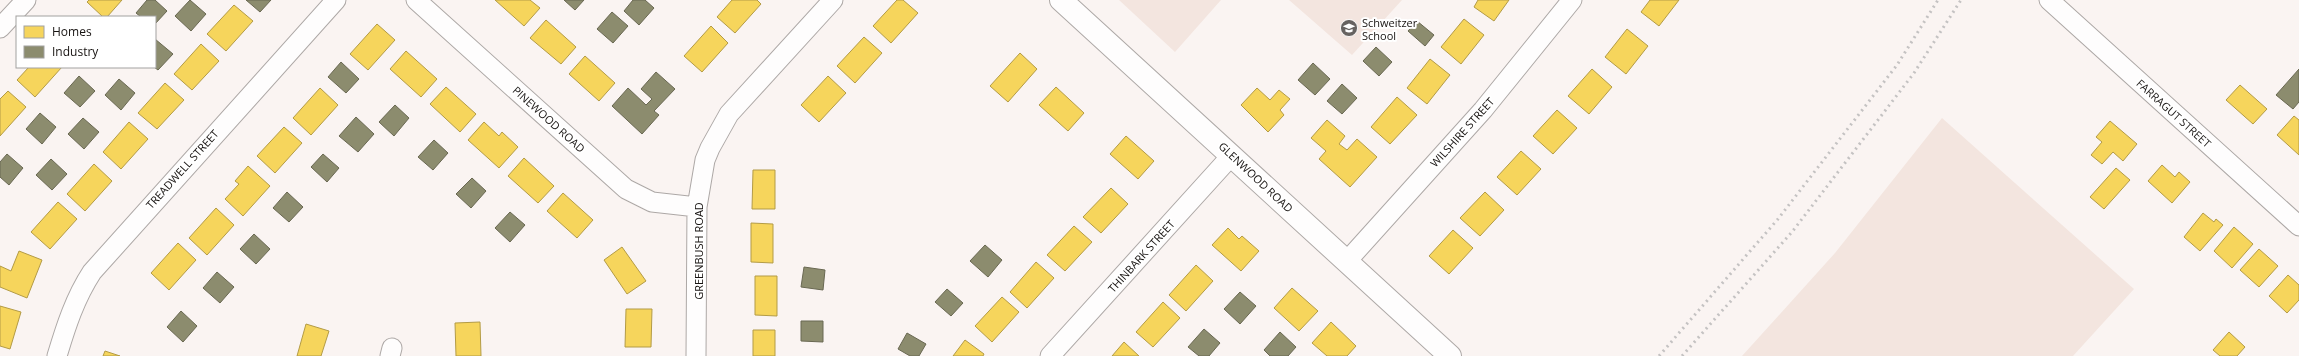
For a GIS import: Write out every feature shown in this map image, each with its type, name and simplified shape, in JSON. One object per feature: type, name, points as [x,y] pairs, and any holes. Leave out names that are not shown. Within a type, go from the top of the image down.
[{"type":"street","points":[[0,28],[26,0]]},
{"type":"street","name":"TREADWELL STREET","points":[[57,356],[79,292],[92,272],[336,0]]},
{"type":"street","name":"PINEWOOD ROAD","points":[[416,0],[626,189],[652,202],[697,207]]},
{"type":"street","name":"GREENBUSH ROAD","points":[[696,356],[697,207],[705,160],[716,136],[729,114],[833,0]]},
{"type":"street","name":"GLENWOOD ROAD","points":[[1061,0],[1450,356]]},
{"type":"street","name":"WILSHIRE STREET","points":[[1347,261],[1483,110],[1572,0]]},
{"type":"street","name":"FARRAGUT STREET","points":[[2049,0],[2299,226]]},
{"type":"street","name":"THINBARK STREET","points":[[1050,356],[1232,155]]},
{"type":"shaded area","points":[[1119,0],[1221,0],[1175,52]]},
{"type":"shaded area","name":"Schweitzer School","points":[[1289,0],[1402,0],[1352,55]]},
{"type":"shaded area","points":[[1942,118],[2134,289],[2073,356],[1742,356],[1835,253]]},
{"type":"building: Homes","points":[[89,0],[122,0],[108,16],[102,16],[87,2]]},
{"type":"building: Homes","points":[[495,0],[530,0],[540,8],[524,26]]},
{"type":"building: Homes","points":[[732,0],[757,0],[761,4],[735,33],[717,17]]},
{"type":"building: Homes","points":[[897,0],[903,0],[918,13],[891,43],[873,26]]},
{"type":"building: Homes","points":[[1478,0],[1509,0],[1494,21],[1474,7]]},
{"type":"building: Homes","points":[[1650,0],[1679,0],[1659,26],[1641,12]]},
{"type":"building: Homes","points":[[234,5],[253,21],[226,51],[207,34]]},
{"type":"building: Homes","points":[[1464,19],[1484,35],[1461,64],[1441,47]]},
{"type":"building: Homes","points":[[546,20],[576,47],[561,64],[530,38]]},
{"type":"building: Homes","points":[[377,24],[395,40],[368,70],[350,54]]},
{"type":"building: Homes","points":[[711,26],[728,43],[702,72],[684,56]]},
{"type":"building: Homes","points":[[1627,29],[1648,46],[1626,74],[1605,57]]},
{"type":"building: Homes","points":[[864,37],[882,53],[855,83],[837,66]]},
{"type":"building: Homes","points":[[201,44],[219,61],[192,90],[174,74]]},
{"type":"building: Homes","points":[[406,51],[437,79],[421,97],[390,69]]},
{"type":"building: Homes","points":[[1020,53],[1037,69],[1008,102],[990,86]]},
{"type":"building: Homes","points":[[585,56],[615,83],[599,101],[569,74]]},
{"type":"building: Homes","points":[[1430,59],[1450,75],[1427,104],[1407,88]]},
{"type":"building: Homes","points":[[28,68],[61,68],[35,97],[17,80]]},
{"type":"building: Homes","points":[[1592,69],[1612,87],[1589,114],[1568,96]]},
{"type":"building: Homes","points":[[828,76],[846,93],[819,122],[801,105]]},
{"type":"building: Homes","points":[[165,83],[184,100],[157,129],[138,113]]},
{"type":"building: Homes","points":[[2240,85],[2267,109],[2253,124],[2226,100]]},
{"type":"building: Homes","points":[[446,87],[476,114],[460,132],[430,104]]},
{"type":"building: Homes","points":[[1056,87],[1084,113],[1068,131],[1039,105]]},
{"type":"building: Homes","points":[[320,88],[338,105],[311,135],[293,118]]},
{"type":"building: Homes","points":[[1257,88],[1270,100],[1279,90],[1290,99],[1280,110],[1284,115],[1268,132],[1241,105]]},
{"type":"building: Homes","points":[[8,91],[26,107],[0,136],[0,99]]},
{"type":"building: Homes","points":[[1397,97],[1417,115],[1390,144],[1371,127]]},
{"type":"building: Homes","points":[[1557,110],[1577,128],[1553,154],[1533,136]]},
{"type":"building: Homes","points":[[2294,116],[2299,120],[2299,155],[2277,135]]},
{"type":"building: Homes","points":[[1327,120],[1345,136],[1339,144],[1347,150],[1357,139],[1377,157],[1350,187],[1319,159],[1326,151],[1311,138]]},
{"type":"building: Homes","points":[[2110,121],[2137,144],[2123,161],[2113,152],[2102,164],[2091,155],[2102,142],[2096,137]]},
{"type":"building: Homes","points":[[129,122],[148,139],[121,169],[103,152]]},
{"type":"building: Homes","points":[[484,122],[499,136],[502,132],[518,147],[499,168],[468,140]]},
{"type":"building: Homes","points":[[284,127],[302,143],[275,173],[257,156]]},
{"type":"building: Homes","points":[[1126,136],[1154,161],[1138,179],[1110,154]]},
{"type":"building: Homes","points":[[1521,151],[1541,169],[1517,195],[1497,177]]},
{"type":"building: Homes","points":[[524,158],[554,186],[538,203],[508,176]]},
{"type":"building: Homes","points":[[94,164],[112,181],[85,211],[67,194]]},
{"type":"building: Homes","points":[[2162,165],[2175,177],[2179,172],[2190,182],[2172,203],[2148,181]]},
{"type":"building: Homes","points":[[248,166],[270,186],[243,216],[225,199],[239,184],[235,181]]},
{"type":"building: Homes","points":[[2116,168],[2130,180],[2104,209],[2090,197]]},
{"type":"building: Homes","points":[[753,170],[775,170],[775,209],[752,209]]},
{"type":"building: Homes","points":[[1111,188],[1128,204],[1101,233],[1083,217]]},
{"type":"building: Homes","points":[[1485,192],[1504,210],[1480,236],[1460,218]]},
{"type":"building: Homes","points":[[563,193],[593,220],[577,238],[547,211]]},
{"type":"building: Homes","points":[[58,202],[77,219],[50,249],[31,232]]},
{"type":"building: Homes","points":[[216,208],[234,225],[207,255],[189,238]]},
{"type":"building: Homes","points":[[2203,213],[2214,222],[2216,219],[2223,225],[2200,251],[2184,237]]},
{"type":"building: Homes","points":[[751,223],[773,224],[773,263],[751,262]]},
{"type":"building: Homes","points":[[1074,226],[1092,242],[1065,271],[1047,255]]},
{"type":"building: Homes","points":[[2234,227],[2253,244],[2232,268],[2214,251]]},
{"type":"building: Homes","points":[[1228,228],[1239,239],[1242,236],[1259,251],[1241,271],[1212,245]]},
{"type":"building: Homes","points":[[1453,230],[1473,248],[1449,274],[1429,256]]},
{"type":"building: Homes","points":[[178,243],[196,260],[169,290],[151,273]]},
{"type":"building: Homes","points":[[622,247],[646,281],[627,294],[604,260]]},
{"type":"building: Homes","points":[[2259,249],[2278,266],[2259,287],[2240,270]]},
{"type":"building: Homes","points":[[19,251],[42,260],[27,298],[0,287],[0,266],[11,271]]},
{"type":"building: Homes","points":[[1036,262],[1054,278],[1027,308],[1010,292]]},
{"type":"building: Homes","points":[[1196,265],[1213,281],[1186,311],[1169,295]]},
{"type":"building: Homes","points":[[2288,275],[2299,285],[2299,300],[2287,313],[2269,296]]},
{"type":"building: Homes","points":[[755,276],[777,276],[777,316],[755,315]]},
{"type":"building: Homes","points":[[1292,288],[1318,311],[1299,331],[1274,308]]},
{"type":"building: Homes","points":[[1002,297],[1019,312],[992,342],[975,326]]},
{"type":"building: Homes","points":[[1163,302],[1180,318],[1153,347],[1136,332]]},
{"type":"building: Homes","points":[[0,306],[21,312],[10,349],[0,346]]},
{"type":"building: Homes","points":[[626,309],[652,309],[651,347],[625,347]]},
{"type":"building: Homes","points":[[480,322],[481,356],[456,356],[455,323]]},
{"type":"building: Homes","points":[[1331,322],[1356,346],[1347,356],[1327,356],[1312,343]]},
{"type":"building: Homes","points":[[306,324],[329,331],[321,356],[297,356]]},
{"type":"building: Homes","points":[[753,330],[775,330],[775,356],[753,356]]},
{"type":"building: Homes","points":[[2229,332],[2245,347],[2237,356],[2220,356],[2213,350]]},
{"type":"building: Homes","points":[[965,340],[984,354],[983,356],[953,356]]},
{"type":"building: Homes","points":[[1124,342],[1139,356],[1112,356]]},
{"type":"building: Homes","points":[[105,351],[120,356],[103,356]]},
{"type":"building: Industry","points":[[147,0],[155,0],[167,11],[156,23],[156,16],[140,16],[136,13]]},
{"type":"building: Industry","points":[[190,0],[206,14],[191,31],[175,16]]},
{"type":"building: Industry","points":[[246,0],[271,0],[260,12]]},
{"type":"building: Industry","points":[[564,0],[584,0],[575,10]]},
{"type":"building: Industry","points":[[633,0],[645,0],[654,8],[639,25],[624,11]]},
{"type":"building: Industry","points":[[612,12],[628,26],[613,43],[597,29]]},
{"type":"building: Industry","points":[[1417,21],[1434,35],[1425,46],[1408,31]]},
{"type":"building: Industry","points":[[156,40],[173,54],[158,70],[155,68]]},
{"type":"building: Industry","points":[[1376,47],[1392,62],[1379,76],[1363,61]]},
{"type":"building: Industry","points":[[341,62],[359,79],[346,93],[328,77]]},
{"type":"building: Industry","points":[[1313,63],[1330,79],[1315,95],[1298,80]]},
{"type":"building: Industry","points":[[2299,69],[2299,102],[2293,109],[2276,95]]},
{"type":"building: Industry","points":[[656,72],[675,89],[654,111],[659,115],[642,134],[612,106],[628,88],[646,105],[652,99],[641,89]]},
{"type":"building: Industry","points":[[79,76],[95,91],[80,107],[64,93]]},
{"type":"building: Industry","points":[[119,79],[135,93],[121,110],[105,95]]},
{"type":"building: Industry","points":[[1342,84],[1357,98],[1342,114],[1327,101]]},
{"type":"building: Industry","points":[[395,105],[409,118],[394,136],[379,122]]},
{"type":"building: Industry","points":[[40,113],[56,127],[42,144],[26,129]]},
{"type":"building: Industry","points":[[356,117],[374,134],[358,152],[339,136]]},
{"type":"building: Industry","points":[[83,118],[99,132],[84,149],[68,134]]},
{"type":"building: Industry","points":[[434,140],[448,153],[433,170],[418,157]]},
{"type":"building: Industry","points":[[7,154],[23,168],[9,185],[0,177],[0,162]]},
{"type":"building: Industry","points":[[323,154],[339,168],[327,182],[311,167]]},
{"type":"building: Industry","points":[[51,159],[67,174],[52,190],[36,175]]},
{"type":"building: Industry","points":[[472,178],[486,191],[471,208],[456,194]]},
{"type":"building: Industry","points":[[287,192],[303,207],[289,222],[273,208]]},
{"type":"building: Industry","points":[[510,212],[525,225],[510,242],[495,228]]},
{"type":"building: Industry","points":[[254,234],[270,249],[256,264],[240,249]]},
{"type":"building: Industry","points":[[985,245],[1002,260],[988,277],[970,261]]},
{"type":"building: Industry","points":[[804,267],[825,270],[823,290],[801,287]]},
{"type":"building: Industry","points":[[217,272],[234,287],[220,303],[203,288]]},
{"type":"building: Industry","points":[[947,289],[963,303],[951,316],[935,302]]},
{"type":"building: Industry","points":[[1240,292],[1256,306],[1240,324],[1224,309]]},
{"type":"building: Industry","points":[[181,311],[197,326],[183,342],[167,327]]},
{"type":"building: Industry","points":[[801,321],[823,321],[823,342],[801,341]]},
{"type":"building: Industry","points":[[1204,329],[1220,343],[1209,356],[1199,356],[1188,347]]},
{"type":"building: Industry","points":[[1280,332],[1296,347],[1288,356],[1270,356],[1264,350]]},
{"type":"building: Industry","points":[[907,333],[926,344],[919,356],[910,356],[898,349]]},
{"type":"railway","points":[[1659,356],[1778,219],[1897,65],[1938,0]]},
{"type":"railway","points":[[1682,356],[1792,232],[1914,73],[1961,0]]},
{"type":"place","name":"Schweitzer School","points":[[1349,28]]}]
